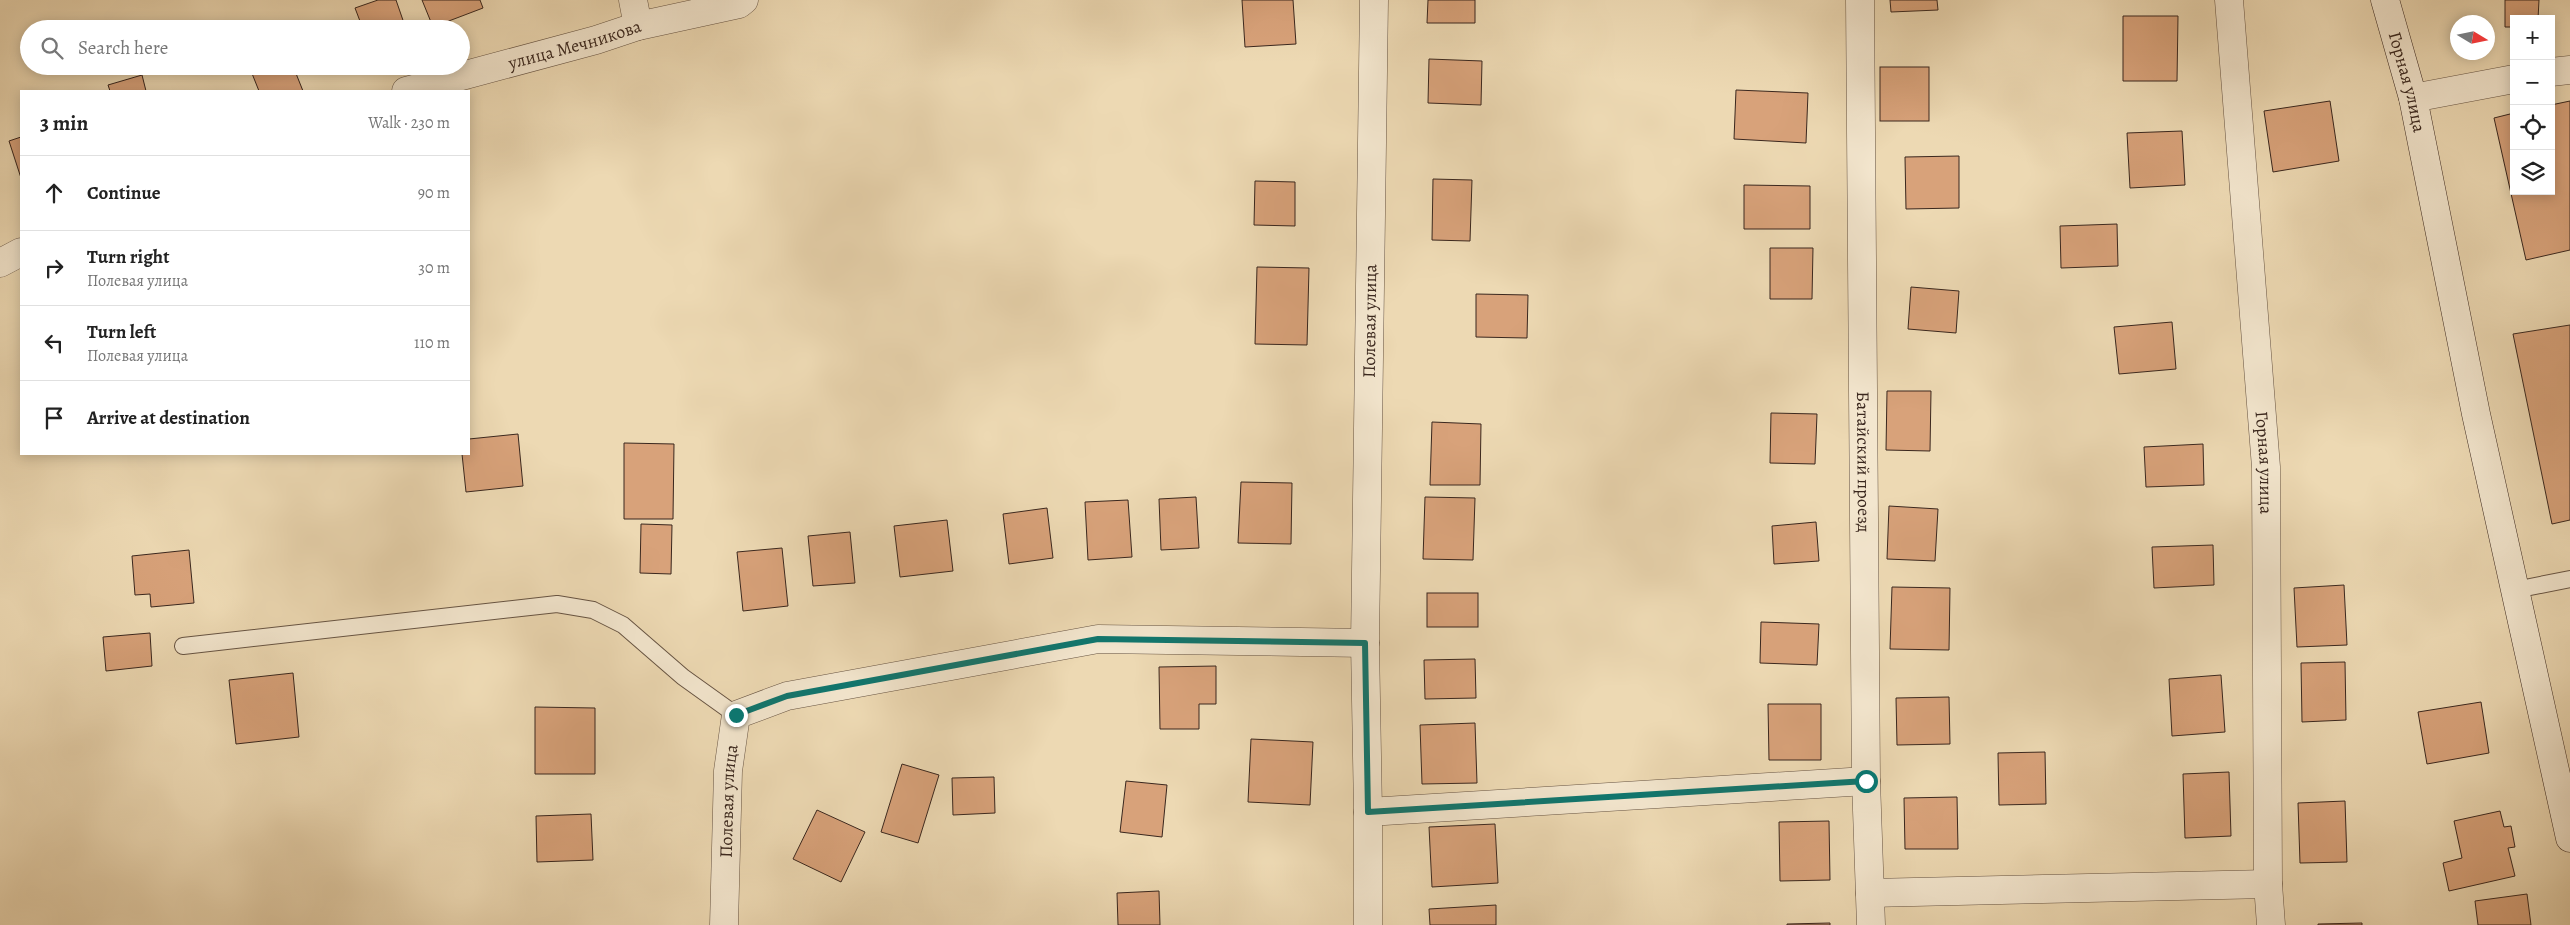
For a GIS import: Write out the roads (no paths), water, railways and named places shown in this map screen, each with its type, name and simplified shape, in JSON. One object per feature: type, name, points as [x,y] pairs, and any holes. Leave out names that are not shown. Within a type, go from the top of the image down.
[{"type":"street","name":"улица Мечникова","points":[[470,74],[596,40],[635,13],[739,4],[744,0]]},
{"type":"street","name":"Полевая улица","points":[[1368,925],[1365,643],[1374,0]]},
{"type":"street","name":"Батайский проезд","points":[[1860,0],[1866,781],[1870,925]]},
{"type":"street","name":"Горная улица","points":[[2229,0],[2266,466],[2268,884],[2271,925]]},
{"type":"street","name":"Горная улица","points":[[2385,0],[2413,98],[2476,414],[2570,838]]},
{"type":"street","points":[[2555,72],[2570,70]]},
{"type":"street","name":"улица Мечникова","points":[[410,90],[466,75]]},
{"type":"street","points":[[2413,98],[2510,80]]},
{"type":"street","points":[[0,263],[20,253]]},
{"type":"street","points":[[736,715],[787,696],[1098,639],[1365,643]]},
{"type":"street","name":"Полевая улица","points":[[724,925],[728,771],[736,715]]},
{"type":"street","points":[[1368,812],[1866,781]]},
{"type":"street","points":[[1870,893],[2268,884]]},
{"type":"lane","points":[[2515,590],[2570,579]]},
{"type":"lane","points":[[182,646],[557,604],[593,610],[623,625],[683,677],[736,715]]}]
